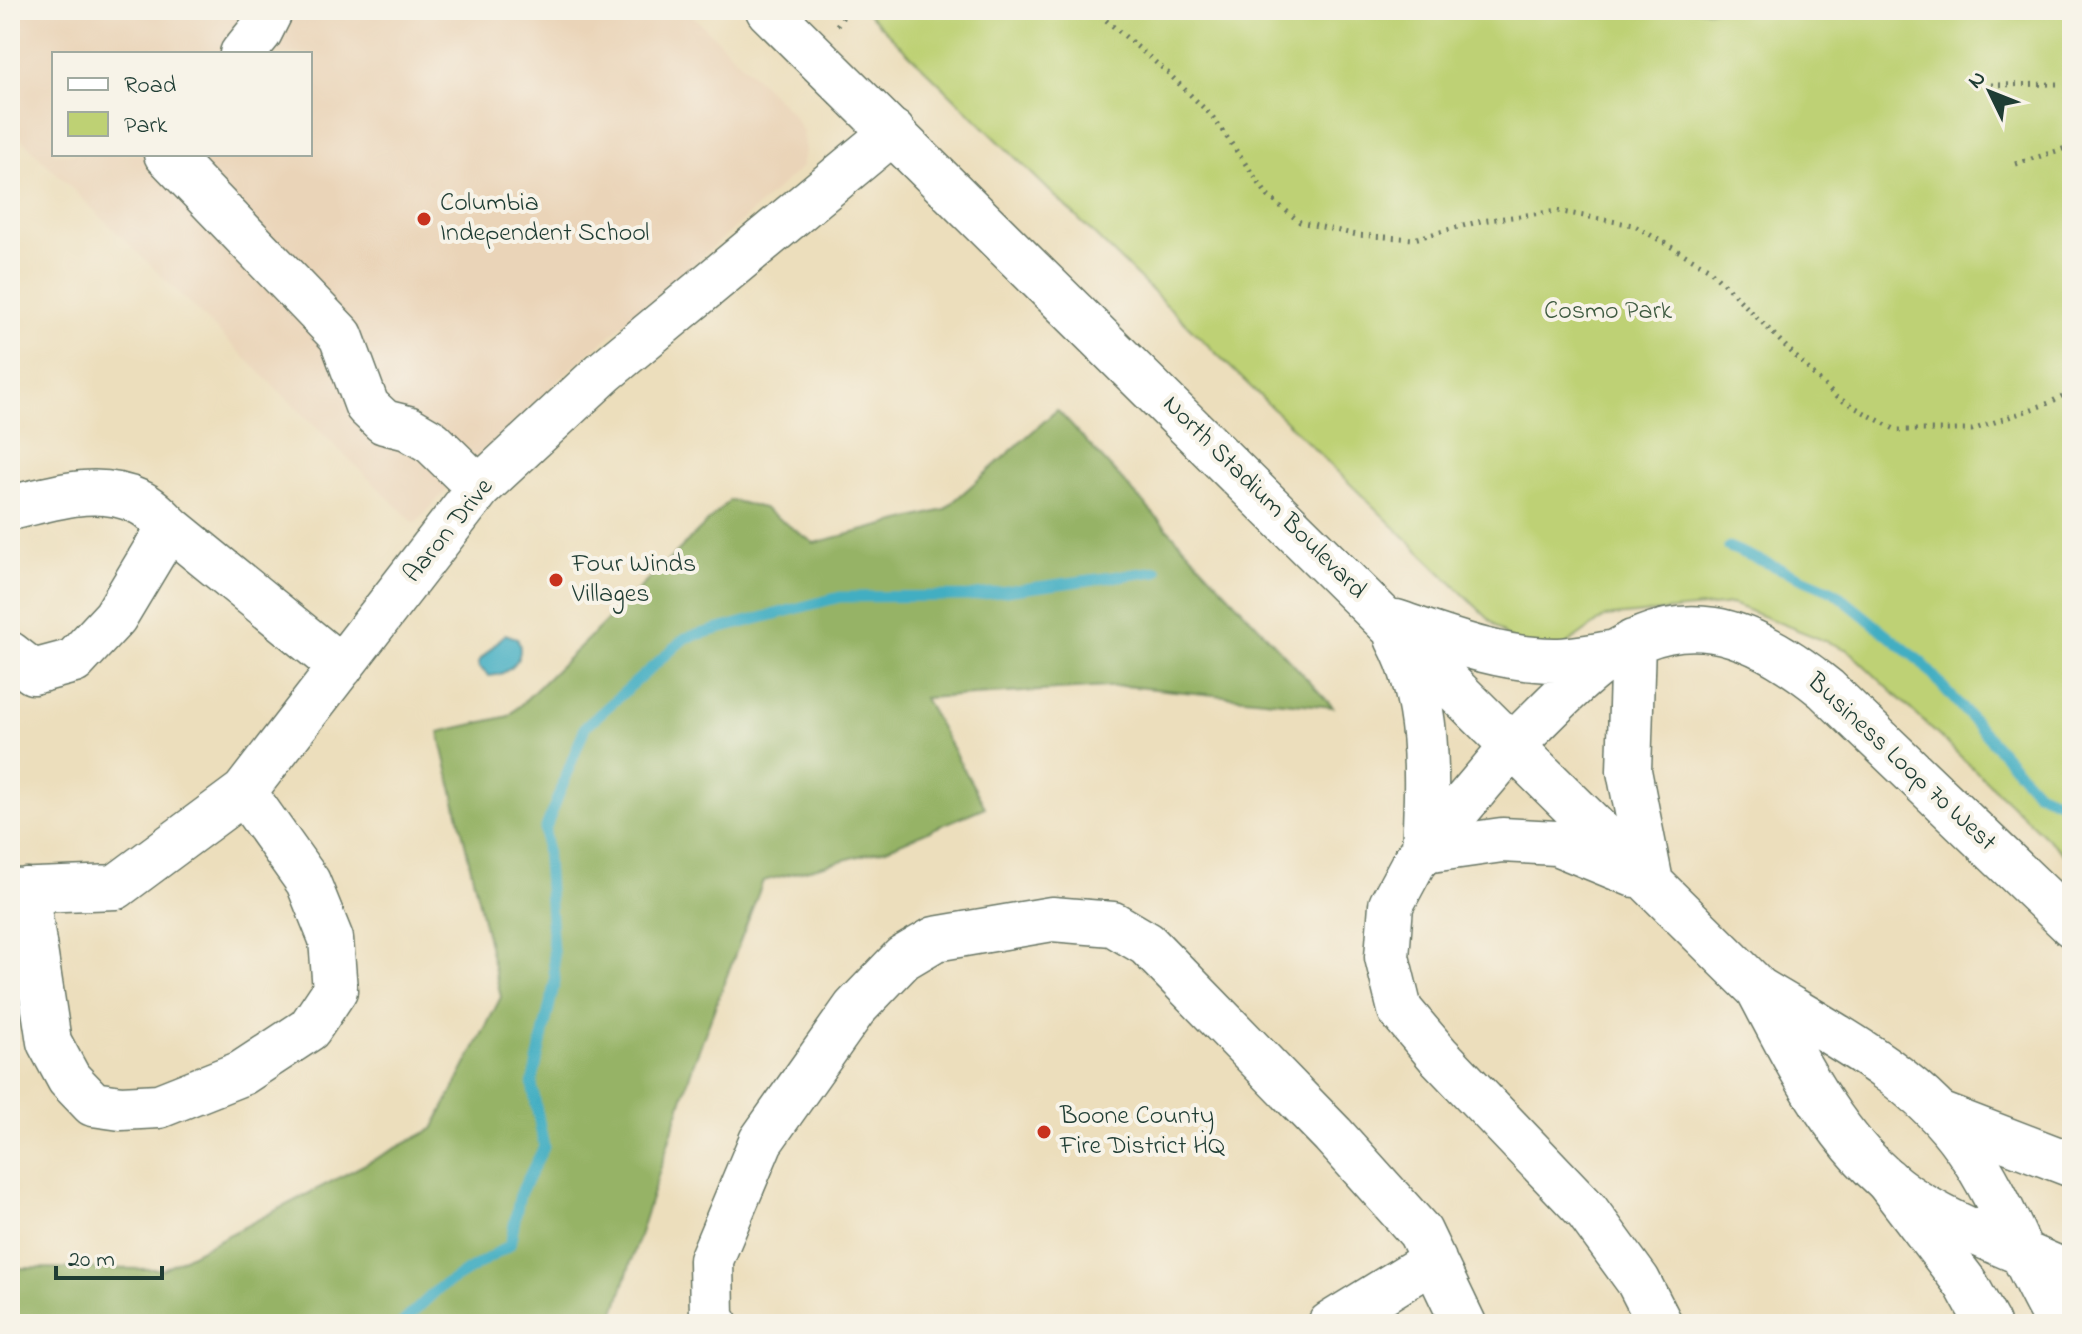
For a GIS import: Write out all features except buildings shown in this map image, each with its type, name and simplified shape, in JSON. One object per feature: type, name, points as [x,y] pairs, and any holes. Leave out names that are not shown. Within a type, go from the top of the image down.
[{"type":"main road","points":[[244,52],[260,32],[271,10]]},
{"type":"main road","name":"North Stadium Boulevard","points":[[768,10],[1514,744],[1758,989],[1850,1045],[1904,1083],[1942,1115],[1989,1183],[2059,1324]]},
{"type":"main road","name":"Aaron Drive","points":[[18,890],[116,887],[244,792],[479,488],[604,372],[893,132]]},
{"type":"main road","points":[[168,156],[341,336],[367,406],[384,422],[408,428],[432,442],[479,488]]},
{"type":"main road","points":[[10,508],[74,493],[104,490],[141,502],[341,667]]},
{"type":"main road","points":[[10,654],[33,672],[74,661],[115,617],[157,547],[173,530]]},
{"type":"main road","points":[[1386,619],[1465,645],[1516,656],[1555,660],[1625,647],[1629,771],[1651,882]]},
{"type":"main road","points":[[1386,619],[1410,663],[1422,717],[1427,780],[1424,851],[1502,840],[1556,843],[1651,882]]},
{"type":"main road","name":"Business Loop 70 West","points":[[1660,1324],[1638,1281],[1587,1211],[1438,1055],[1400,1010],[1387,957],[1391,905],[1414,862],[1514,744],[1594,667],[1625,647],[1656,631],[1702,628],[1727,633],[1762,646],[1795,665],[1826,689],[2072,925]]},
{"type":"main road","points":[[18,890],[49,1042],[69,1079],[93,1104],[121,1108],[159,1106],[242,1073],[309,1029],[335,990],[331,939],[308,882],[244,792]]},
{"type":"main road","points":[[716,1324],[712,1317],[711,1260],[761,1141],[855,1008],[903,958],[935,939],[1052,919],[1113,924],[1147,944],[1333,1135],[1420,1232],[1462,1323]]},
{"type":"main road","name":"North Stadium Boulevard","points":[[1758,989],[1808,1084],[1849,1139],[1886,1179],[1917,1202],[2072,1275]]},
{"type":"main road","points":[[1942,1115],[2072,1165]]},
{"type":"main road","points":[[1886,1179],[1966,1284],[1988,1324]]},
{"type":"main road","points":[[1330,1324],[1434,1260]]},
{"type":"path","points":[[1094,10],[1167,72],[1212,116],[1268,196],[1300,222],[1357,235],[1414,239],[1481,221],[1557,211],[1633,225],[1708,268],[1836,397],[1896,430],[1972,430],[2049,403],[2072,391]]},
{"type":"path","points":[[1991,85],[2057,84]]},
{"type":"path","points":[[2016,164],[2072,146]]},
{"type":"shaded area","name":"Columbia Independent School","points":[[10,10],[687,10],[792,113],[803,132],[805,151],[802,167],[573,367],[484,450],[415,524],[10,128]]},
{"type":"green space","name":"Cosmo Park","points":[[864,10],[2072,10],[2072,862],[1848,650],[1732,604],[1605,617],[1537,666]]},
{"type":"green space","points":[[1057,410],[1333,707],[1125,686],[924,698],[985,807],[886,849],[763,881],[693,1065],[616,1309],[608,1324],[10,1324],[10,1268],[163,1269],[433,1129],[501,997],[439,732],[509,716],[730,500],[763,508],[814,543],[944,510]]},
{"type":"water","points":[[505,634],[517,638],[518,659],[509,669],[489,676],[479,667],[479,661]]},
{"type":"waterway","points":[[1729,547],[1833,591],[1921,662],[2037,792],[2072,807]]},
{"type":"waterway","points":[[401,1324],[439,1288],[510,1245],[520,1194],[544,1147],[532,1084],[555,981],[545,830],[585,727],[685,638],[840,597],[969,596],[1157,571]]},
{"type":"place","name":"Columbia Independent School","points":[[424,219]]},
{"type":"place","name":"Four Winds Villages","points":[[556,580]]},
{"type":"place","name":"Boone County Fire District HQ","points":[[1044,1132]]}]
